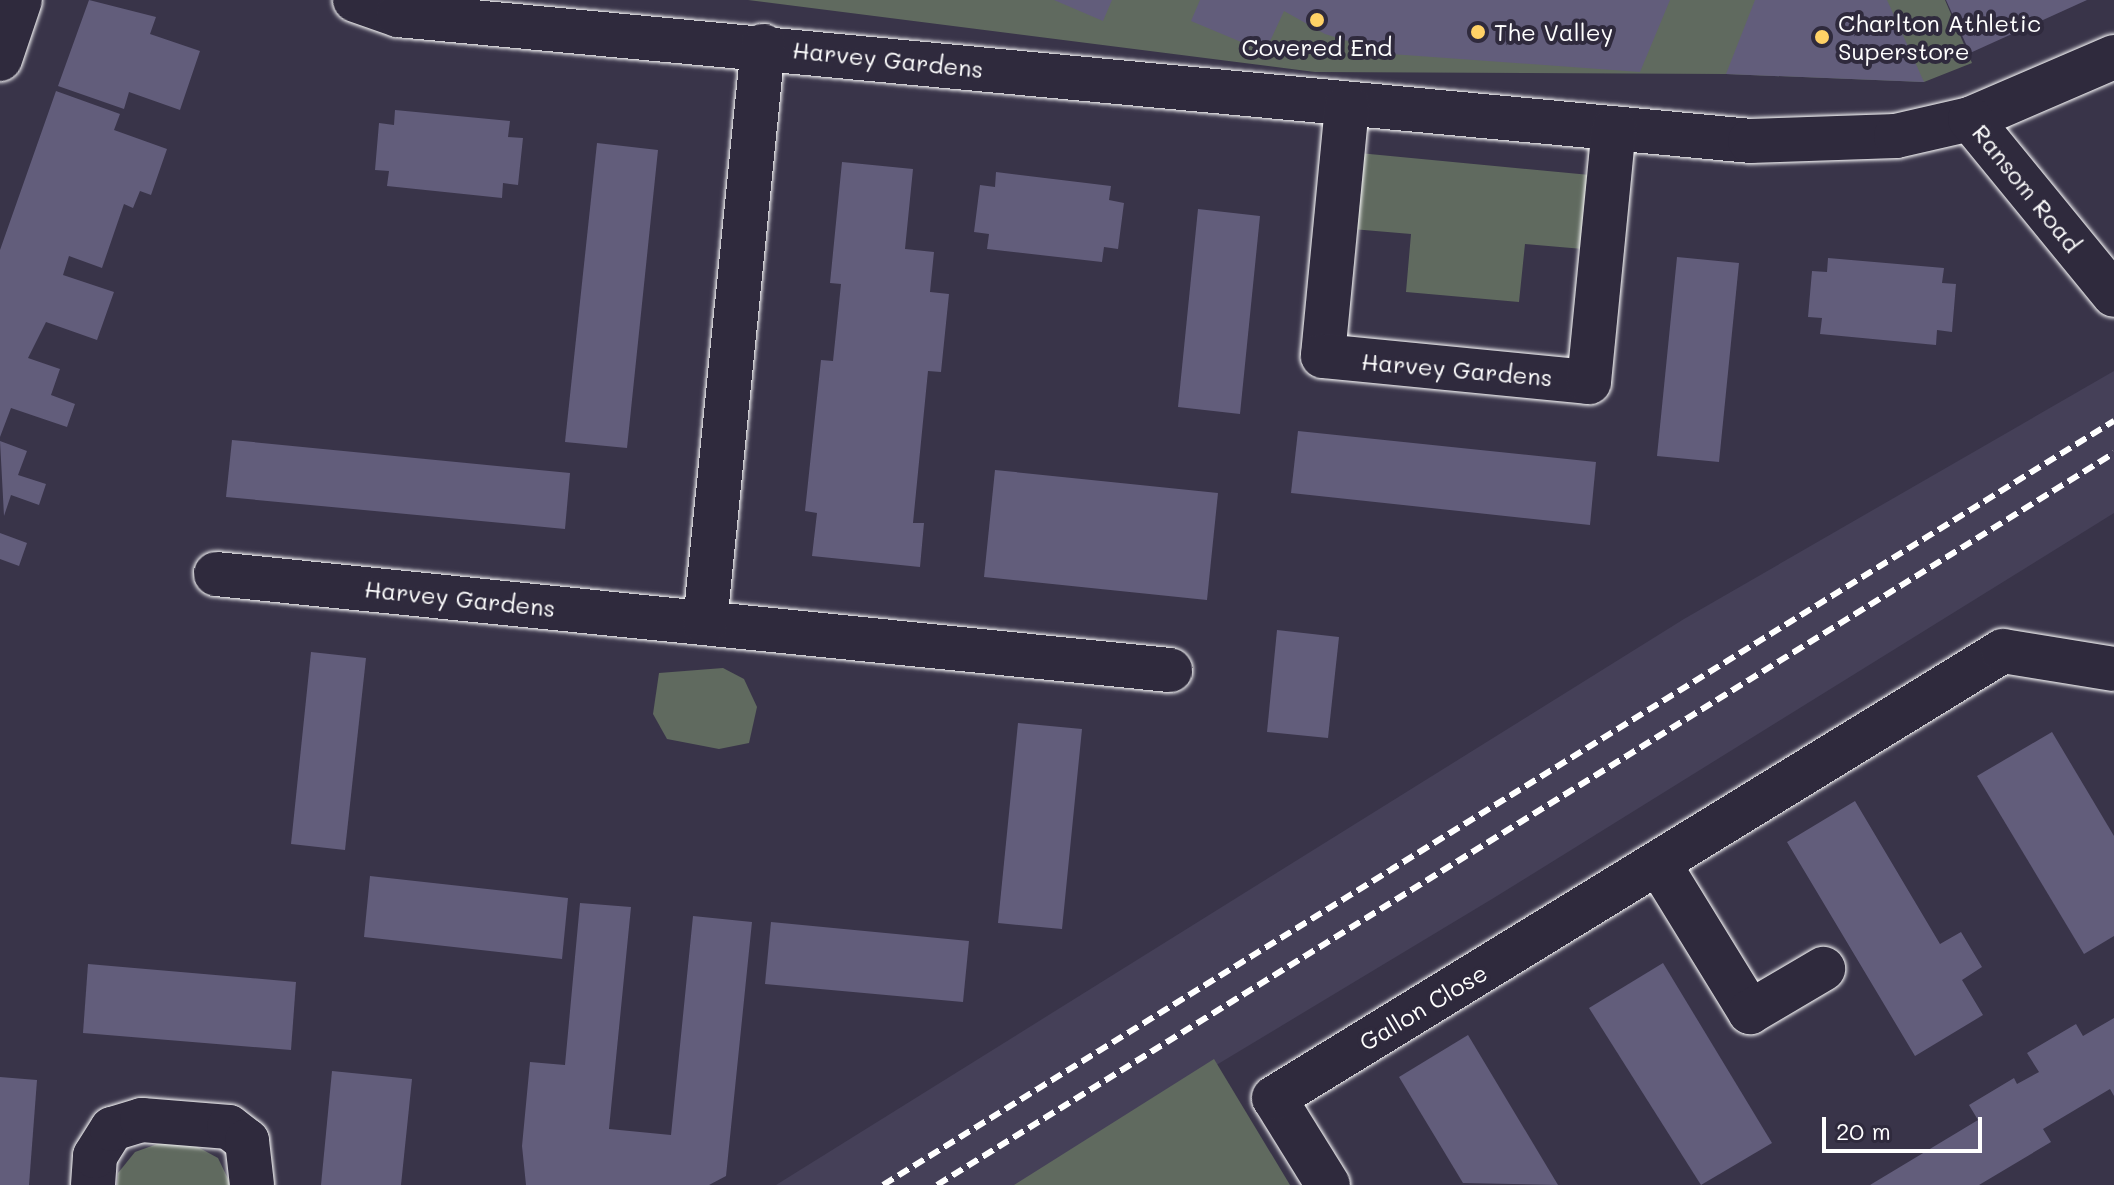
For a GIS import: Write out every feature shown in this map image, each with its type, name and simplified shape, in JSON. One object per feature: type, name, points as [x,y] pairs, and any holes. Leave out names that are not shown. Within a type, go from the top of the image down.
[{"type":"street","points":[[0,59],[20,0]]},
{"type":"street","name":"Harvey Gardens","points":[[355,0],[398,15],[763,46],[1347,106],[1823,142],[1896,136],[1970,119],[2114,57]]},
{"type":"street","name":"Harvey Gardens","points":[[705,623],[763,46]]},
{"type":"street","name":"Harvey Gardens","points":[[1347,106],[1323,356],[1589,382],[1614,128]]},
{"type":"street","name":"Ransom Road","points":[[1970,119],[2114,295]]},
{"type":"street","name":"Harvey Gardens","points":[[216,574],[1170,670]]},
{"type":"street","name":"Gallon Close","points":[[1328,1185],[1274,1098],[2003,651],[2114,669]]},
{"type":"street","points":[[1659,864],[1750,1012],[1823,969]]},
{"type":"street","points":[[93,1185],[95,1156],[112,1129],[142,1120],[229,1127],[247,1141],[252,1185]]},
{"type":"shaded area","name":"The Valley","points":[[748,0],[1945,0],[1972,63],[1924,82],[1726,74],[1315,72]]},
{"type":"shaded area","points":[[1359,153],[1590,175],[1583,249],[1525,244],[1519,302],[1406,292],[1411,234],[1352,229]]},
{"type":"shaded area","points":[[2114,371],[2114,513],[1492,899],[1017,1185],[776,1185],[1684,619]]},
{"type":"shaded area","points":[[723,668],[744,679],[757,707],[749,743],[719,749],[667,739],[653,714],[659,673]]},
{"type":"shaded area","points":[[1214,1059],[1290,1185],[1014,1185]]},
{"type":"shaded area","points":[[160,1143],[194,1145],[218,1158],[231,1185],[117,1185],[118,1173],[135,1152]]},
{"type":"building","points":[[89,0],[156,17],[150,34],[200,51],[180,110],[129,92],[124,109],[58,86]]},
{"type":"building","points":[[1054,0],[1112,0],[1103,21]]},
{"type":"building","points":[[1200,0],[1670,0],[1640,72],[1391,54],[1325,34],[1284,11],[1265,52],[1191,21]]},
{"type":"building","name":"Charlton Athletic Superstore","points":[[1755,0],[1887,0],[1924,82],[1726,74]]},
{"type":"building","points":[[1946,0],[2087,0],[1970,53]]},
{"type":"building","points":[[56,91],[120,114],[114,130],[167,149],[151,195],[140,191],[133,208],[124,204],[102,268],[69,256],[63,275],[114,292],[97,340],[46,322],[28,358],[60,369],[51,395],[75,404],[67,427],[11,408],[0,437],[0,250]]},
{"type":"building","points":[[395,110],[510,121],[508,137],[523,138],[518,185],[503,183],[502,198],[387,186],[389,171],[375,170],[379,123],[394,125]]},
{"type":"building","points":[[597,143],[658,150],[627,448],[565,442]]},
{"type":"building","points":[[842,162],[913,169],[905,249],[934,252],[930,292],[949,294],[941,372],[928,371],[913,523],[924,523],[920,567],[812,556],[817,513],[805,511],[821,360],[833,361],[841,284],[830,283]]},
{"type":"building","points":[[996,172],[1111,186],[1109,200],[1124,203],[1118,249],[1104,247],[1102,262],[987,249],[989,234],[974,232],[980,185],[995,187]]},
{"type":"building","points":[[1198,209],[1260,216],[1240,414],[1178,407]]},
{"type":"building","points":[[1677,257],[1739,263],[1719,462],[1657,456]]},
{"type":"building","points":[[1828,258],[1944,268],[1942,283],[1956,284],[1952,332],[1937,330],[1936,345],[1820,334],[1822,318],[1808,317],[1812,271],[1827,272]]},
{"type":"building","points":[[1298,431],[1596,462],[1590,525],[1291,493]]},
{"type":"building","points":[[232,440],[570,473],[565,529],[226,497]]},
{"type":"building","points":[[0,441],[27,451],[18,475],[46,484],[39,505],[11,495],[4,516]]},
{"type":"building","points":[[995,470],[1218,493],[1207,600],[984,577]]},
{"type":"building","points":[[0,533],[27,543],[19,566],[0,559]]},
{"type":"building","points":[[1277,630],[1339,637],[1328,738],[1267,732]]},
{"type":"building","points":[[311,652],[366,658],[345,850],[291,844]]},
{"type":"building","points":[[1018,723],[1082,729],[1062,929],[998,923]]},
{"type":"building","points":[[2052,732],[2114,836],[2114,936],[2084,954],[1977,776]]},
{"type":"building","points":[[1855,801],[1940,944],[1961,932],[1982,967],[1962,980],[1983,1015],[1915,1056],[1787,842]]},
{"type":"building","points":[[370,876],[568,898],[562,959],[364,937]]},
{"type":"building","points":[[580,903],[631,907],[609,1129],[671,1135],[693,916],[752,922],[726,1176],[709,1185],[526,1185],[522,1146],[530,1062],[565,1065]]},
{"type":"building","points":[[771,922],[969,941],[963,1002],[765,984]]},
{"type":"building","points":[[1663,963],[1772,1143],[1701,1185],[1589,1008]]},
{"type":"building","points":[[88,964],[296,982],[291,1050],[83,1033]]},
{"type":"building","points":[[2114,1018],[2114,1096],[2110,1089],[2043,1129],[2051,1142],[1979,1185],[1870,1185],[1978,1120],[1969,1105],[2014,1078],[2017,1084],[2039,1072],[2027,1053],[2076,1024],[2083,1036]]},
{"type":"building","points":[[1468,1035],[1558,1185],[1463,1183],[1399,1077]]},
{"type":"building","points":[[332,1071],[412,1079],[401,1185],[321,1185]]},
{"type":"building","points":[[0,1077],[37,1080],[29,1185],[0,1185]]},
{"type":"railway","points":[[883,1185],[2114,421]]},
{"type":"railway","points":[[937,1185],[2114,453]]},
{"type":"place","name":"Covered End","points":[[1317,20]]},
{"type":"place","name":"The Valley","points":[[1478,32]]},
{"type":"place","name":"Charlton Athletic Superstore","points":[[1822,37]]}]
